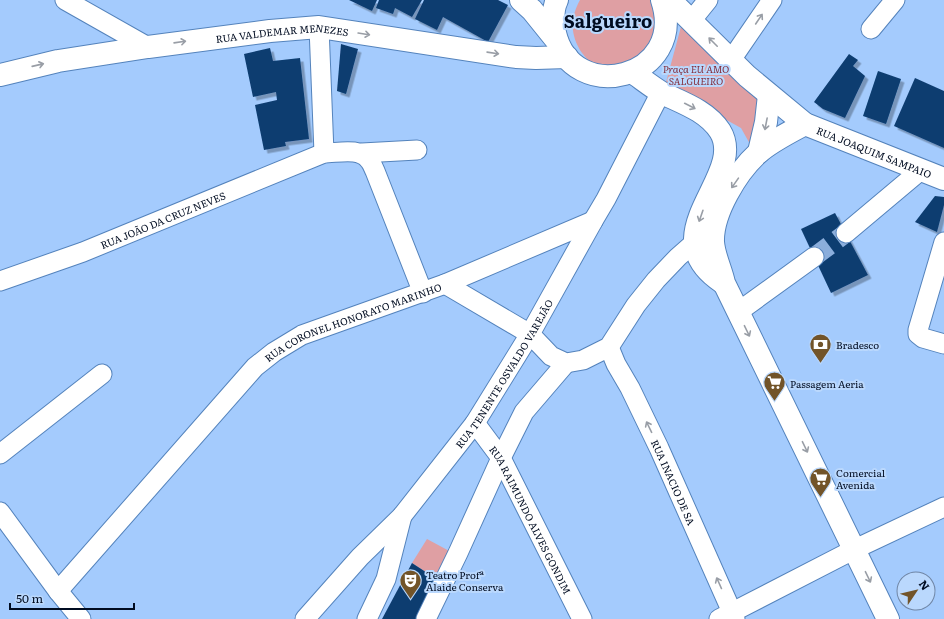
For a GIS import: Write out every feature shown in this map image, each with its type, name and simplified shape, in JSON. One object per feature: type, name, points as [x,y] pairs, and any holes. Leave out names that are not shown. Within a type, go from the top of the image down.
[{"type":"main road","points":[[521,0],[532,10],[562,49],[579,68],[595,75],[614,76],[632,72],[648,62],[659,48],[666,30],[666,11],[662,0]]},
{"type":"main road","points":[[557,0],[555,4],[553,23],[562,49]]},
{"type":"main road","name":"RUA JOAQUIM SAMPAIO","points":[[670,0],[769,95],[805,124],[944,180]]},
{"type":"main road","name":"RUA VALDEMAR MENEZES","points":[[0,75],[58,61],[148,47],[270,31],[319,27],[516,57],[536,58],[562,49]]},
{"type":"main road","points":[[632,72],[661,92],[706,115],[721,133],[725,151],[722,164],[700,217],[695,242],[697,255],[702,264],[710,273],[724,283]]},
{"type":"main road","points":[[759,152],[767,116],[769,95]]},
{"type":"main road","points":[[805,124],[759,152],[730,190],[714,226],[713,242],[716,260],[724,283],[888,619]]},
{"type":"street","points":[[65,0],[148,47]]},
{"type":"street","points":[[691,21],[708,0]]},
{"type":"street","points":[[731,60],[772,0]]},
{"type":"street","points":[[871,29],[895,0]]},
{"type":"street","points":[[319,27],[324,153],[352,152],[365,156],[417,150]]},
{"type":"street","points":[[593,221],[606,200],[661,92]]},
{"type":"street","name":"RUA JOÃO DA CRUZ NEVES","points":[[0,281],[83,252],[324,153]]},
{"type":"street","points":[[365,156],[375,171],[423,293]]},
{"type":"street","points":[[846,233],[920,170]]},
{"type":"street","name":"RUA CORONEL HONORATO MARINHO","points":[[58,591],[255,367],[274,352],[302,336],[446,284],[593,221]]},
{"type":"street","name":"RUA TENENTE OSVALDO VAREJÃO","points":[[305,619],[360,556],[402,516],[475,423],[530,334],[593,221]]},
{"type":"street","points":[[446,284],[530,334],[551,356],[566,363],[584,360],[609,347],[636,305],[656,280],[695,242]]},
{"type":"street","points":[[944,242],[918,330],[918,334],[923,338],[944,344]]},
{"type":"street","points":[[738,312],[814,257]]},
{"type":"street","name":"RUA INACIO DE SA","points":[[609,347],[616,364],[630,388],[659,448],[729,617]]},
{"type":"street","points":[[426,619],[524,412],[566,363]]},
{"type":"street","points":[[0,454],[102,374]]},
{"type":"street","name":"RUA RAIMUNDO ALVES GONDIM","points":[[475,423],[501,458],[582,619]]},
{"type":"street","points":[[729,617],[855,549],[944,507]]},
{"type":"street","points":[[0,512],[58,591],[81,619]]},
{"type":"street","name":"RUA TENENTE OSVALDO VAREJÃO","points":[[367,619],[386,579],[402,516]]},
{"type":"green space","points":[[580,0],[653,0],[661,22],[643,62],[599,66],[588,60],[578,46],[573,33],[574,13]]},
{"type":"green space","name":"Praça EU AMO SALGUEIRO","points":[[682,23],[761,101],[750,144],[741,128],[665,86]]},
{"type":"green space","points":[[427,539],[453,553],[438,580],[412,563]]},
{"type":"building","points":[[349,0],[377,0],[372,11]]},
{"type":"building","points":[[379,0],[422,0],[412,17],[395,8],[393,14],[376,8]]},
{"type":"building","points":[[424,0],[498,0],[508,5],[488,42],[443,17],[437,30],[415,19]]},
{"type":"building","points":[[341,44],[358,49],[346,94],[337,91]]},
{"type":"building","points":[[270,48],[273,61],[300,58],[309,139],[285,142],[286,146],[264,150],[255,105],[277,100],[276,92],[253,97],[244,54]]},
{"type":"building","points":[[849,54],[858,60],[853,66],[865,76],[845,118],[823,109],[814,102]]},
{"type":"building","points":[[878,71],[901,79],[886,124],[863,116]]},
{"type":"building","points":[[915,78],[944,91],[944,148],[894,126]]},
{"type":"building","points":[[935,196],[944,197],[944,205],[937,232],[915,222]]},
{"type":"building","points":[[835,213],[868,275],[831,293],[801,229]]},
{"type":"building","name":"Teatro Profª Alaide Conserva","points":[[412,563],[438,580],[416,619],[382,619]]},
{"type":"tunnel","points":[[814,257],[846,233]]},
{"type":"place","name":"Bradesco","points":[[820,364]]},
{"type":"place","name":"Passagem Aeria","points":[[775,402]]},
{"type":"place","name":"Comercial Avenida","points":[[820,498]]},
{"type":"place","name":"Teatro Profª Alaide Conserva","points":[[410,600]]},
{"type":"district","name":"Salgueiro","points":[[608,20]]}]
